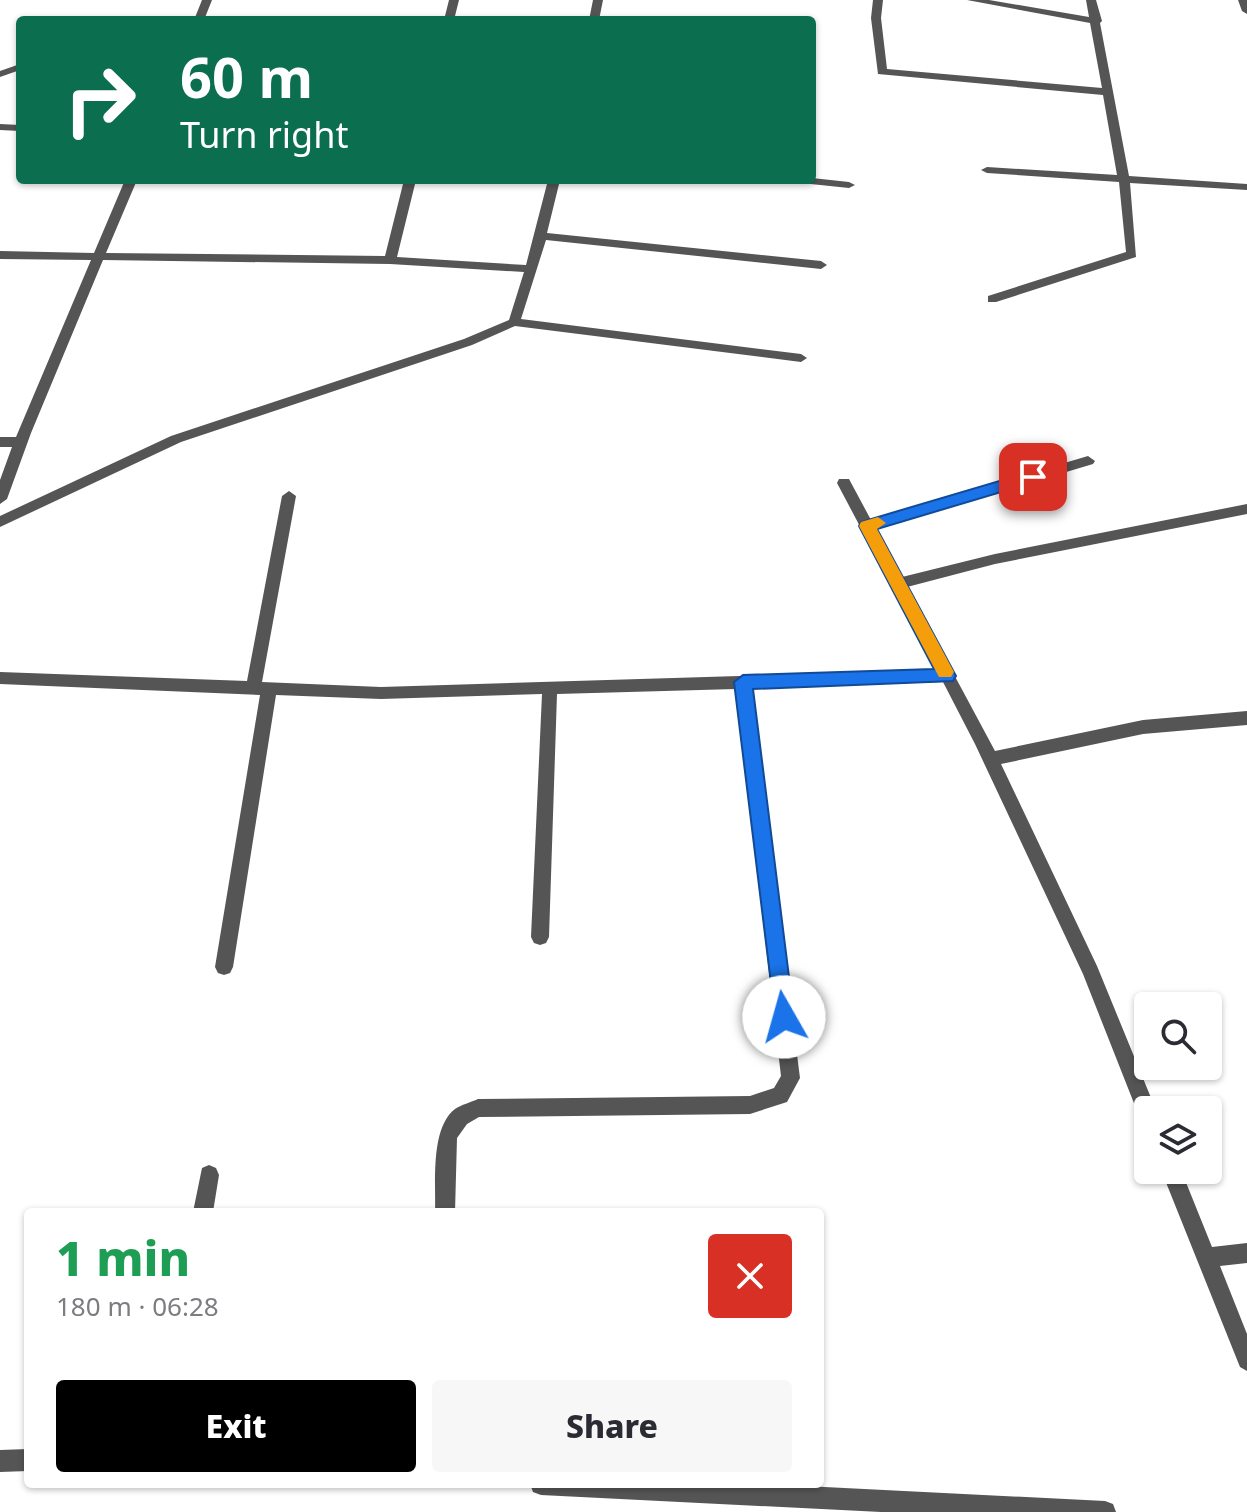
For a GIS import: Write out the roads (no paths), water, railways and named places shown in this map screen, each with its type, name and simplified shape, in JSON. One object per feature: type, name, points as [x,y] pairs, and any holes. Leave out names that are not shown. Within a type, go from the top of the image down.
[{"type":"street","points":[[878,0],[876,18],[882,72],[1109,92]]},
{"type":"street","points":[[972,0],[1097,21]]},
{"type":"street","points":[[992,299],[1132,254],[1124,181],[1091,0]]},
{"type":"street","points":[[1243,0],[1247,11]]},
{"type":"street","points":[[987,170],[1247,187]]},
{"type":"street","points":[[816,182],[849,185]]},
{"type":"street","points":[[0,499],[97,256],[129,184]]},
{"type":"street","points":[[390,260],[409,184]]},
{"type":"street","points":[[514,322],[541,236],[553,184]]},
{"type":"street","points":[[541,236],[821,265]]},
{"type":"street","points":[[0,255],[390,260],[531,269]]},
{"type":"street","points":[[0,522],[176,439],[468,342],[514,322],[801,358]]},
{"type":"street","points":[[0,442],[21,442]]},
{"type":"street","points":[[867,526],[1088,461]]},
{"type":"street","points":[[844,483],[991,759],[1091,972],[1141,1096]]},
{"type":"street","points":[[224,967],[289,496]]},
{"type":"street","points":[[898,584],[995,559],[1247,509]]},
{"type":"street","points":[[0,678],[381,693],[947,676]]},
{"type":"street","points":[[445,1208],[448,1135],[460,1117],[478,1108],[750,1105],[780,1095],[791,1078],[743,682]]},
{"type":"street","points":[[540,937],[550,688]]},
{"type":"street","points":[[991,759],[1143,727],[1247,718]]},
{"type":"street","points":[[204,1208],[209,1175]]},
{"type":"street","points":[[1177,1184],[1247,1360]]},
{"type":"street","points":[[1206,1258],[1247,1253]]},
{"type":"street","points":[[0,1461],[24,1460]]},
{"type":"street","points":[[618,1488],[1105,1512]]}]
